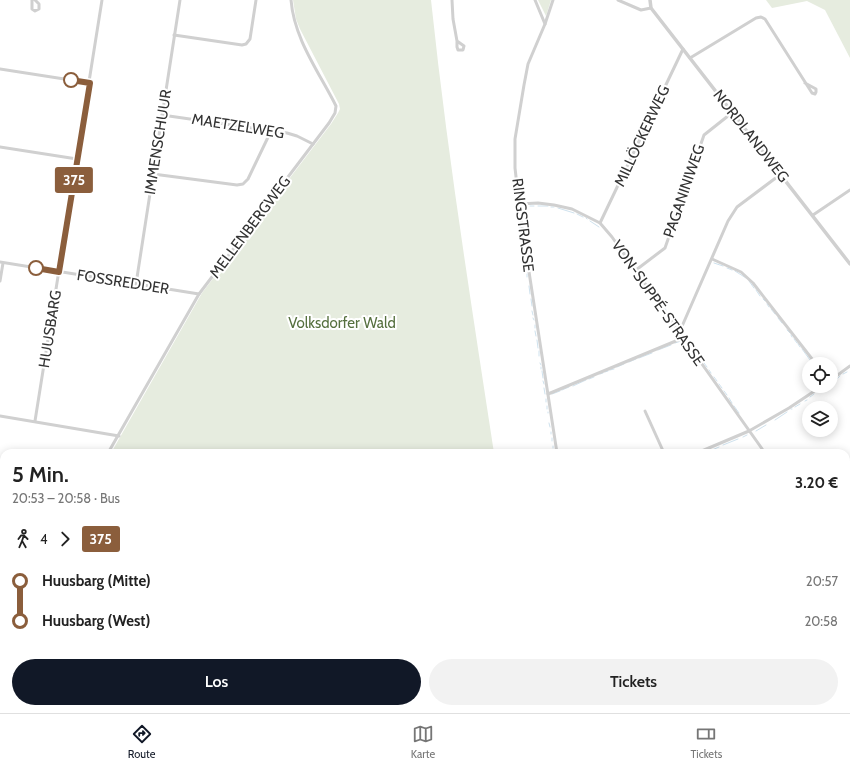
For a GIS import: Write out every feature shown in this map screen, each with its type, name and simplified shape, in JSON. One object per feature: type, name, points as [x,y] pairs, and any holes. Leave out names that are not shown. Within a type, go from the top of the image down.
[{"type":"street","name":"HUUSBARG","points":[[35,421],[102,0]]},
{"type":"street","name":"IMMENSCHUUR","points":[[136,284],[180,0]]},
{"type":"street","points":[[174,35],[242,45],[246,44],[250,39],[256,0]]},
{"type":"street","name":"MELLENBERGWEG","points":[[111,449],[199,294],[329,124],[335,113],[336,106],[301,40],[295,24],[291,0]]},
{"type":"street","points":[[452,0],[453,19],[457,41]]},
{"type":"street","points":[[535,0],[545,24]]},
{"type":"street","name":"RINGSTRASSE","points":[[553,0],[545,24],[528,64],[515,139],[519,204],[556,449]]},
{"type":"street","points":[[618,0],[641,10],[652,8]]},
{"type":"street","name":"NORDLANDWEG","points":[[650,0],[652,8],[683,49],[850,264]]},
{"type":"street","points":[[690,58],[756,18],[761,17],[765,19],[805,83]]},
{"type":"street","name":"MILLÖCKERWEG","points":[[600,223],[683,49]]},
{"type":"street","points":[[0,69],[90,83]]},
{"type":"street","name":"PAGANINIWEG","points":[[636,270],[664,248],[704,135],[733,112]]},
{"type":"street","name":"MAETZELWEG","points":[[162,115],[287,133],[298,136],[313,144]]},
{"type":"street","points":[[153,174],[237,185],[243,184],[248,179],[271,131]]},
{"type":"street","points":[[0,147],[77,159]]},
{"type":"street","points":[[679,331],[684,324],[727,222],[737,207],[781,174]]},
{"type":"street","points":[[813,215],[850,190]]},
{"type":"street","name":"VON-SUPPÉ-STRASSE","points":[[519,204],[538,203],[572,209],[600,223],[636,270],[762,449]]},
{"type":"street","points":[[712,259],[741,272],[753,283],[811,357]]},
{"type":"street","points":[[0,281],[2,262]]},
{"type":"street","name":"FOSSREDDER","points":[[2,262],[199,294]]},
{"type":"street","points":[[548,394],[683,338]]},
{"type":"street","points":[[838,375],[850,366]]},
{"type":"street","points":[[706,449],[749,431],[812,393]]},
{"type":"street","points":[[645,411],[662,449]]},
{"type":"street","points":[[0,416],[119,436]]},
{"type":"green space","name":"Volksdorfer Wald","points":[[293,0],[431,0],[452,170],[493,449],[113,449],[202,293],[331,124],[340,109],[339,104],[296,19]]},
{"type":"green space","points":[[538,0],[551,0],[546,16]]},
{"type":"green space","points":[[766,0],[850,0],[850,58],[825,10],[807,1],[772,8]]},
{"type":"waterway","points":[[538,206],[548,206]]},
{"type":"waterway","points":[[558,208],[574,213]]},
{"type":"waterway","points":[[577,214],[583,217]]},
{"type":"waterway","points":[[590,221],[599,227]]},
{"type":"waterway","points":[[520,227],[521,238]]},
{"type":"waterway","points":[[523,248],[524,255]]},
{"type":"waterway","points":[[624,250],[633,263]]},
{"type":"waterway","points":[[525,260],[526,269]]},
{"type":"waterway","points":[[714,263],[723,266]]},
{"type":"waterway","points":[[727,268],[732,270]]},
{"type":"waterway","points":[[735,271],[746,278]]},
{"type":"waterway","points":[[641,274],[645,280]]},
{"type":"waterway","points":[[749,281],[754,288]]},
{"type":"waterway","points":[[529,286],[530,294]]},
{"type":"waterway","points":[[649,286],[657,298]]},
{"type":"waterway","points":[[756,290],[760,296]]},
{"type":"waterway","points":[[531,299],[532,306]]},
{"type":"waterway","points":[[659,300],[662,304]]},
{"type":"waterway","points":[[771,309],[775,314]]},
{"type":"waterway","points":[[532,311],[533,315]]},
{"type":"waterway","points":[[668,313],[672,318]]},
{"type":"waterway","points":[[778,318],[782,323]]},
{"type":"waterway","points":[[787,330],[790,333]]},
{"type":"waterway","points":[[535,331],[536,336]]},
{"type":"waterway","points":[[794,339],[797,343]]},
{"type":"waterway","points":[[537,340],[538,348]]},
{"type":"waterway","points":[[675,343],[681,341]]},
{"type":"waterway","points":[[688,341],[691,345]]},
{"type":"waterway","points":[[658,350],[671,345]]},
{"type":"waterway","points":[[693,348],[696,352]]},
{"type":"waterway","points":[[802,349],[808,357]]},
{"type":"waterway","points":[[539,351],[539,356]]},
{"type":"waterway","points":[[639,358],[652,353]]},
{"type":"waterway","points":[[698,355],[701,358]]},
{"type":"waterway","points":[[629,362],[636,359]]},
{"type":"waterway","points":[[704,363],[707,367]]},
{"type":"waterway","points":[[617,367],[624,364]]},
{"type":"waterway","points":[[610,370],[614,369]]},
{"type":"waterway","points":[[542,371],[543,378]]},
{"type":"waterway","points":[[843,374],[847,372]]},
{"type":"waterway","points":[[589,379],[594,377]]},
{"type":"waterway","points":[[714,377],[717,381]]},
{"type":"waterway","points":[[573,386],[586,380]]},
{"type":"waterway","points":[[719,384],[722,388]]},
{"type":"waterway","points":[[562,390],[569,387]]},
{"type":"waterway","points":[[544,388],[545,394]]},
{"type":"waterway","points":[[552,394],[560,391]]},
{"type":"waterway","points":[[724,391],[727,395]]},
{"type":"waterway","points":[[810,397],[814,394]]},
{"type":"waterway","points":[[729,398],[732,403]]},
{"type":"waterway","points":[[795,407],[800,404]]},
{"type":"waterway","points":[[734,406],[739,413]]},
{"type":"waterway","points":[[775,420],[787,412]]},
{"type":"waterway","points":[[549,423],[550,427]]},
{"type":"waterway","points":[[756,431],[766,425]]},
{"type":"waterway","points":[[743,437],[747,435]]},
{"type":"waterway","points":[[723,445],[738,439]]},
{"type":"waterway","points":[[714,449],[719,447]]},
{"type":"bus line","name":"375","points":[[36,268],[59,272],[90,83],[71,80]]}]
